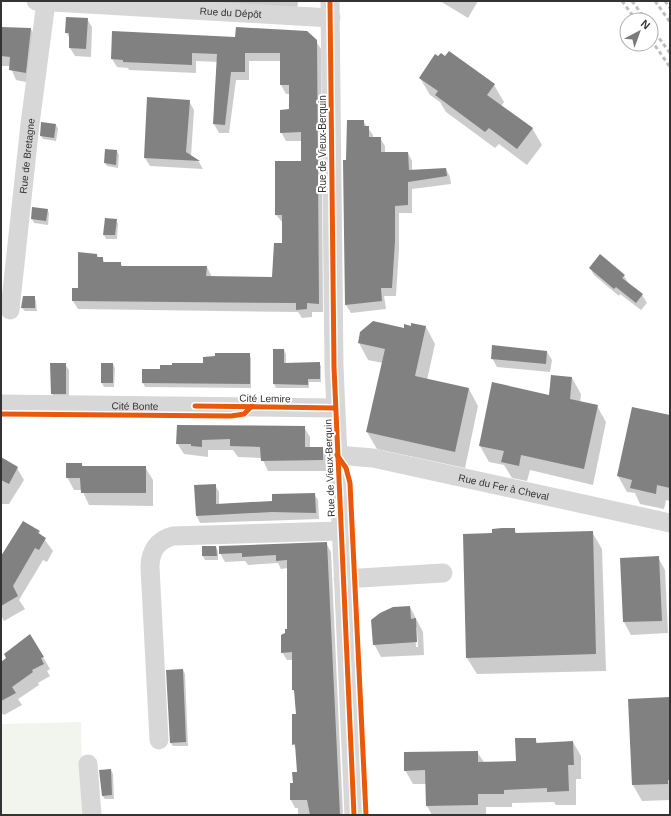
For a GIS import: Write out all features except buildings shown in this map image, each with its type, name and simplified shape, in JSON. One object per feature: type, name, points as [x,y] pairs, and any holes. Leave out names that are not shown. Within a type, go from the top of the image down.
[{"type":"street","name":"Rue du Dépôt","points":[[41,1],[331,9]]},
{"type":"street","name":"Rue de Bretagne","points":[[10,310],[30,124],[41,1]]},
{"type":"street","name":"Rue de Vieux-Berquin","points":[[331,9],[332,283],[335,408],[354,815]]},
{"type":"street","name":"Cité Bonte","points":[[1,404],[195,406]]},
{"type":"street","name":"Cité Lemire","points":[[195,406],[335,408]]},
{"type":"street","name":"Rue du Fer à Cheval","points":[[337,455],[373,458],[670,523]]},
{"type":"street","points":[[159,740],[150,567],[151,554],[158,544],[167,537],[173,536],[341,531]]},
{"type":"street","points":[[343,579],[443,573]]},
{"type":"street","points":[[88,764],[92,815]]},
{"type":"shaded area","points":[[81,722],[83,815],[1,815],[1,724]]},
{"type":"railway","points":[[622,1],[630,12]]},
{"type":"railway","points":[[632,1],[640,12]]},
{"type":"railway","points":[[655,1],[670,22]]},
{"type":"railway","points":[[665,1],[670,8]]},
{"type":"railway","points":[[659,38],[670,53]]},
{"type":"railway","points":[[659,51],[670,67]]},
{"type":"cycle path","points":[[330,1],[334,367],[354,815]]},
{"type":"cycle path","points":[[195,406],[335,408]]},
{"type":"cycle path","points":[[1,414],[231,416],[244,414],[252,406]]},
{"type":"cycle path","points":[[337,455],[346,468],[350,483],[366,815]]}]
